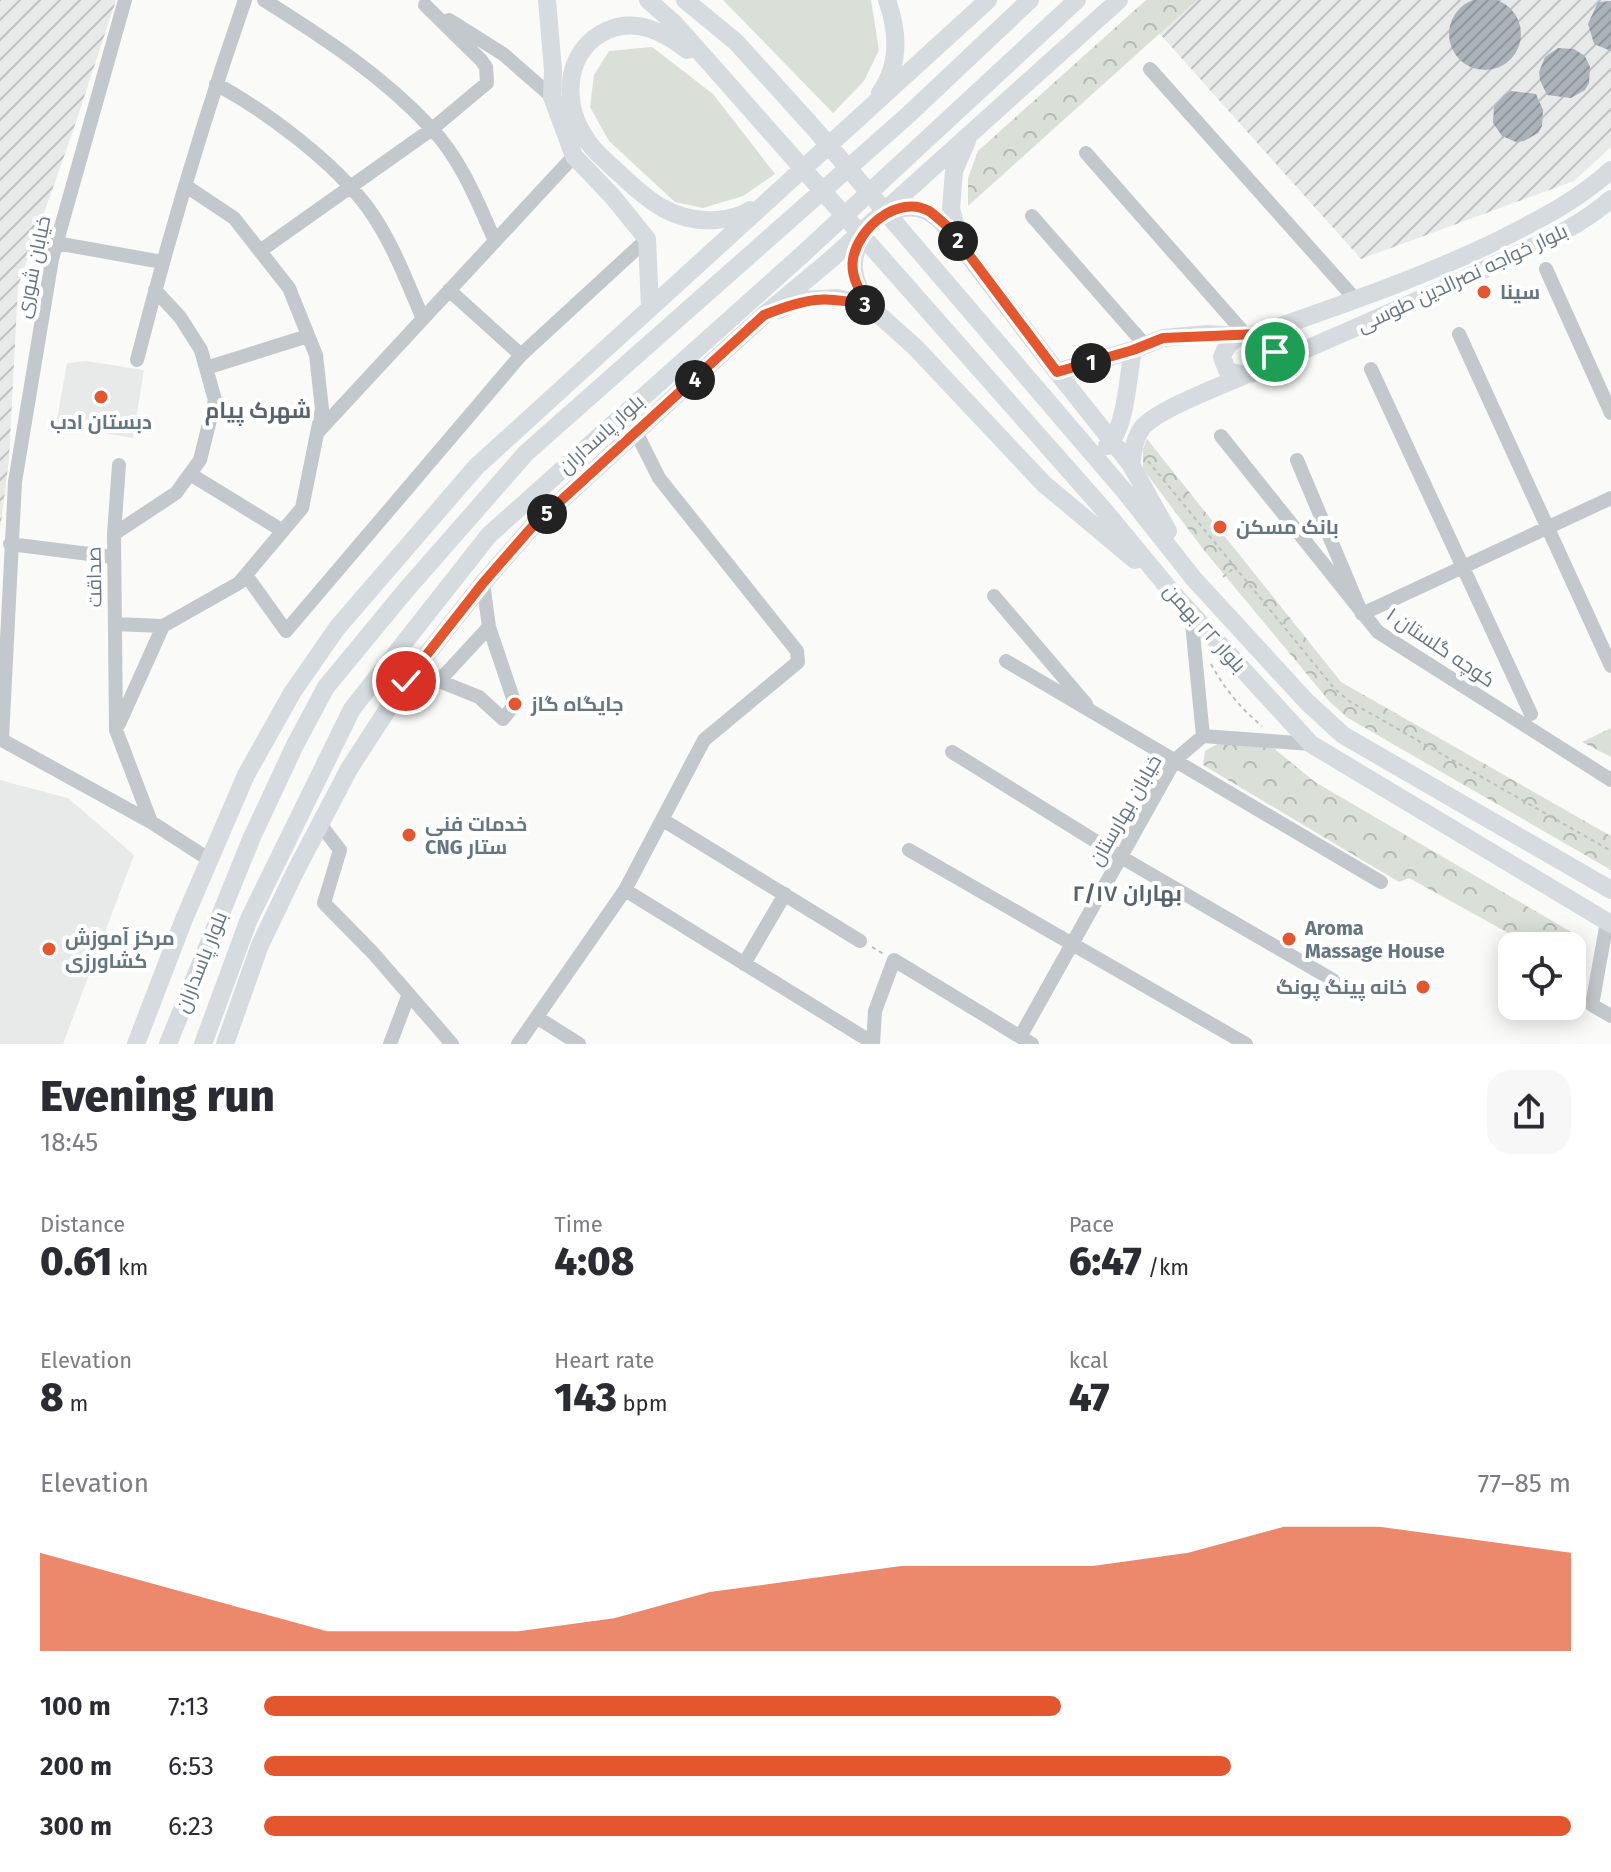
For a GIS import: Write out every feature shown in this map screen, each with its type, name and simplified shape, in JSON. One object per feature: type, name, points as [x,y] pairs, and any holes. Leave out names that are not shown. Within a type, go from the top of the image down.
[{"type":"main road","points":[[547,0],[552,97],[574,156],[647,239],[650,307]]},
{"type":"main road","points":[[648,0],[674,23],[730,86]]},
{"type":"main road","points":[[685,0],[736,42]]},
{"type":"main road","points":[[696,0],[736,42]]},
{"type":"main road","points":[[870,107],[888,81],[893,63],[896,41],[887,0]]},
{"type":"main road","points":[[136,1044],[184,919],[246,775],[292,693],[337,628],[476,467],[988,0]]},
{"type":"main road","name":"بلوار پاسداران","points":[[168,1044],[252,837],[295,745],[326,687],[406,590],[526,453],[907,116],[1030,0]]},
{"type":"main road","name":"بلوار پاسداران","points":[[203,1044],[249,919],[352,709],[489,535],[804,253],[1077,0]]},
{"type":"main road","points":[[225,1044],[260,945],[349,769],[399,692],[483,583],[532,527],[764,315],[829,261],[1119,0]]},
{"type":"main road","points":[[730,86],[672,39],[649,28],[631,25],[595,36],[585,46],[576,59],[570,90],[572,111],[582,134],[642,195],[665,211],[702,221],[723,220],[744,214],[773,195]]},
{"type":"main road","name":"بلوار ۲۲ بهمن","points":[[736,42],[896,222],[1194,579],[1307,702],[1343,735],[1611,890]]},
{"type":"main road","name":"بلوار ۲۲ بهمن","points":[[730,86],[1104,510],[1171,591],[1311,744],[1609,923]]},
{"type":"main road","points":[[962,247],[951,209],[954,171],[970,134]]},
{"type":"main road","name":"بلوار خواجه نصرالدین طوسی","points":[[1248,335],[1356,300],[1463,258],[1553,213],[1581,196],[1611,170]]},
{"type":"main road","name":"بلوار خواجه نصرالدین طوسی","points":[[1265,367],[1474,275],[1566,230],[1593,215],[1611,199]]},
{"type":"main road","points":[[1137,460],[1113,441],[1057,372],[948,227],[927,210],[902,206],[879,218],[863,235],[853,259],[856,285],[869,306],[915,347],[1044,484],[1171,591]]},
{"type":"main road","points":[[764,315],[801,300],[837,298],[869,306]]},
{"type":"main road","points":[[1057,372],[1163,338],[1207,334],[1248,335],[1270,339],[1274,345],[1273,358],[1265,367],[1158,416],[1142,428],[1134,444],[1137,460],[1194,579]]},
{"type":"main road","points":[[1245,375],[1227,370],[1222,357],[1228,345],[1248,335]]},
{"type":"main road","points":[[1088,449],[1103,449],[1113,441],[1120,427],[1139,348]]},
{"type":"main road","points":[[476,467],[526,453]]},
{"type":"main road","points":[[295,745],[316,660]]},
{"type":"street","name":"خیابان شوری","points":[[1,739],[15,482],[56,243],[125,0]]},
{"type":"street","points":[[137,360],[162,262],[245,0]]},
{"type":"street","points":[[264,0],[333,43],[432,129],[454,158],[495,241]]},
{"type":"street","points":[[260,251],[432,129],[487,83],[486,67],[422,2]]},
{"type":"street","points":[[422,2],[503,54],[572,111]]},
{"type":"street","points":[[1150,69],[1356,300]]},
{"type":"street","points":[[216,84],[254,105],[306,146],[350,187],[368,209],[397,260],[423,319]]},
{"type":"street","points":[[1086,153],[1248,335]]},
{"type":"street","points":[[318,432],[574,156]]},
{"type":"street","points":[[115,624],[163,626],[239,583],[302,508],[322,409],[316,355],[289,288],[234,218],[186,186]]},
{"type":"street","points":[[1032,216],[1139,348]]},
{"type":"street","points":[[246,575],[286,631],[521,355],[647,239]]},
{"type":"street","points":[[56,243],[162,262]]},
{"type":"street","points":[[1546,269],[1611,413]]},
{"type":"street","name":"صداقت","points":[[151,822],[116,730],[114,534],[176,493],[200,460],[215,400],[201,350],[180,317],[155,290]]},
{"type":"street","points":[[449,290],[521,355]]},
{"type":"street","points":[[1459,334],[1611,666]]},
{"type":"street","points":[[206,368],[308,336]]},
{"type":"street","points":[[1371,369],[1531,714]]},
{"type":"street","points":[[518,1044],[625,890],[704,740],[798,662],[797,651],[659,478],[637,434]]},
{"type":"street","name":"کوچه گلستان ۱","points":[[1221,436],[1378,632],[1611,780]]},
{"type":"street","points":[[1297,460],[1362,614],[1611,498]]},
{"type":"street","points":[[114,534],[119,465]]},
{"type":"street","points":[[190,474],[283,531]]},
{"type":"street","points":[[10,544],[113,557]]},
{"type":"street","points":[[439,681],[479,697],[503,719],[515,704],[489,627],[483,583]]},
{"type":"street","points":[[994,596],[1094,713]]},
{"type":"street","points":[[1191,613],[1203,736],[1311,744]]},
{"type":"street","points":[[116,730],[163,626]]},
{"type":"street","points":[[399,692],[439,681],[489,627]]},
{"type":"street","points":[[1006,661],[1381,882]]},
{"type":"street","name":"خیابان بهارستان","points":[[1026,1040],[1073,944],[1175,760],[1203,736]]},
{"type":"street","points":[[1,739],[151,822],[210,860]]},
{"type":"street","points":[[952,752],[1121,857],[1333,980]]},
{"type":"street","points":[[663,820],[860,941]]},
{"type":"street","points":[[320,824],[340,850],[324,903],[373,953],[452,1044]]},
{"type":"street","points":[[909,850],[1246,1044]]},
{"type":"street","points":[[625,890],[873,1043],[875,1011],[894,960],[1026,1040]]},
{"type":"street","points":[[744,964],[785,894]]},
{"type":"street","points":[[1609,923],[1592,1005],[1611,1016]]},
{"type":"street","points":[[390,1044],[409,994]]},
{"type":"street","points":[[538,1018],[579,1044]]},
{"type":"path","points":[[1137,460],[1235,567],[1334,688],[1349,701],[1611,851]]},
{"type":"path","points":[[1223,577],[1235,567]]},
{"type":"path","points":[[1205,657],[1221,683],[1249,715],[1269,731]]},
{"type":"path","points":[[860,941],[894,960]]},
{"type":"shaded area","points":[[0,0],[116,0],[18,286],[9,459],[0,530]]},
{"type":"shaded area","points":[[1196,0],[1611,0],[1611,147],[1574,181],[1361,259],[1159,33]]},
{"type":"shaded area","name":"دبستان ادب","points":[[86,361],[144,370],[133,438],[56,425],[67,363]]},
{"type":"shaded area","name":"مرکز آموزش کشاورزی","points":[[0,780],[68,798],[134,855],[63,1044],[0,1044]]},
{"type":"green space","points":[[723,0],[871,0],[879,50],[864,81],[833,113]]},
{"type":"green space","points":[[1146,0],[1197,0],[968,206],[968,178],[978,151]]},
{"type":"green space","points":[[652,47],[713,94],[775,174],[743,196],[703,208],[675,202],[609,141],[590,107],[594,75],[609,51]]},
{"type":"green space","points":[[1147,439],[1341,682],[1611,836],[1611,870],[1348,718],[1330,702],[1203,549],[1143,469],[1143,449]]},
{"type":"green space","points":[[1611,728],[1611,757],[1582,742]]},
{"type":"green space","points":[[1219,743],[1271,746],[1315,782],[1571,932],[1507,932],[1409,878],[1399,882],[1203,765],[1205,751]]},
{"type":"building","points":[[1478,-1],[1492,-1],[1505,4],[1515,14],[1520,27],[1520,41],[1515,54],[1505,64],[1492,69],[1478,69],[1465,64],[1455,54],[1450,41],[1450,27],[1455,14],[1465,4]]},
{"type":"building","points":[[1611,1],[1611,51],[1594,44],[1588,24],[1598,2]]},
{"type":"building","points":[[1558,48],[1574,49],[1585,56],[1590,67],[1589,83],[1585,90],[1571,98],[1547,95],[1540,80],[1539,72],[1545,57]]},
{"type":"building","points":[[1511,91],[1536,94],[1543,110],[1542,126],[1538,133],[1524,141],[1516,142],[1502,136],[1493,123],[1494,107]]},
{"type":"place","name":"سینا","points":[[1484,292]]},
{"type":"place","name":"دبستان ادب","points":[[101,397]]},
{"type":"place","name":"بانک مسکن","points":[[1220,527]]},
{"type":"place","name":"جایگاه گاز","points":[[515,704]]},
{"type":"place","name":"خدمات فنی‌ CNG ستار","points":[[409,835]]},
{"type":"place","name":"Aroma Massage House","points":[[1289,939]]},
{"type":"place","name":"مرکز آموزش کشاورزی","points":[[49,949]]},
{"type":"place","name":"خانه پینگ پونگ","points":[[1423,987]]},
{"type":"district","name":"شهرک پیام","points":[[258,410]]},
{"type":"district","name":"۲/۱۷ بهاران","points":[[1127,893]]},
{"type":"route","points":[[406,681],[483,583],[532,527],[764,315],[801,300],[837,298],[869,306],[856,285],[853,259],[863,235],[879,218],[902,206],[927,210],[948,227],[1057,372],[1163,338],[1258,334],[1270,339],[1275,352]]}]
